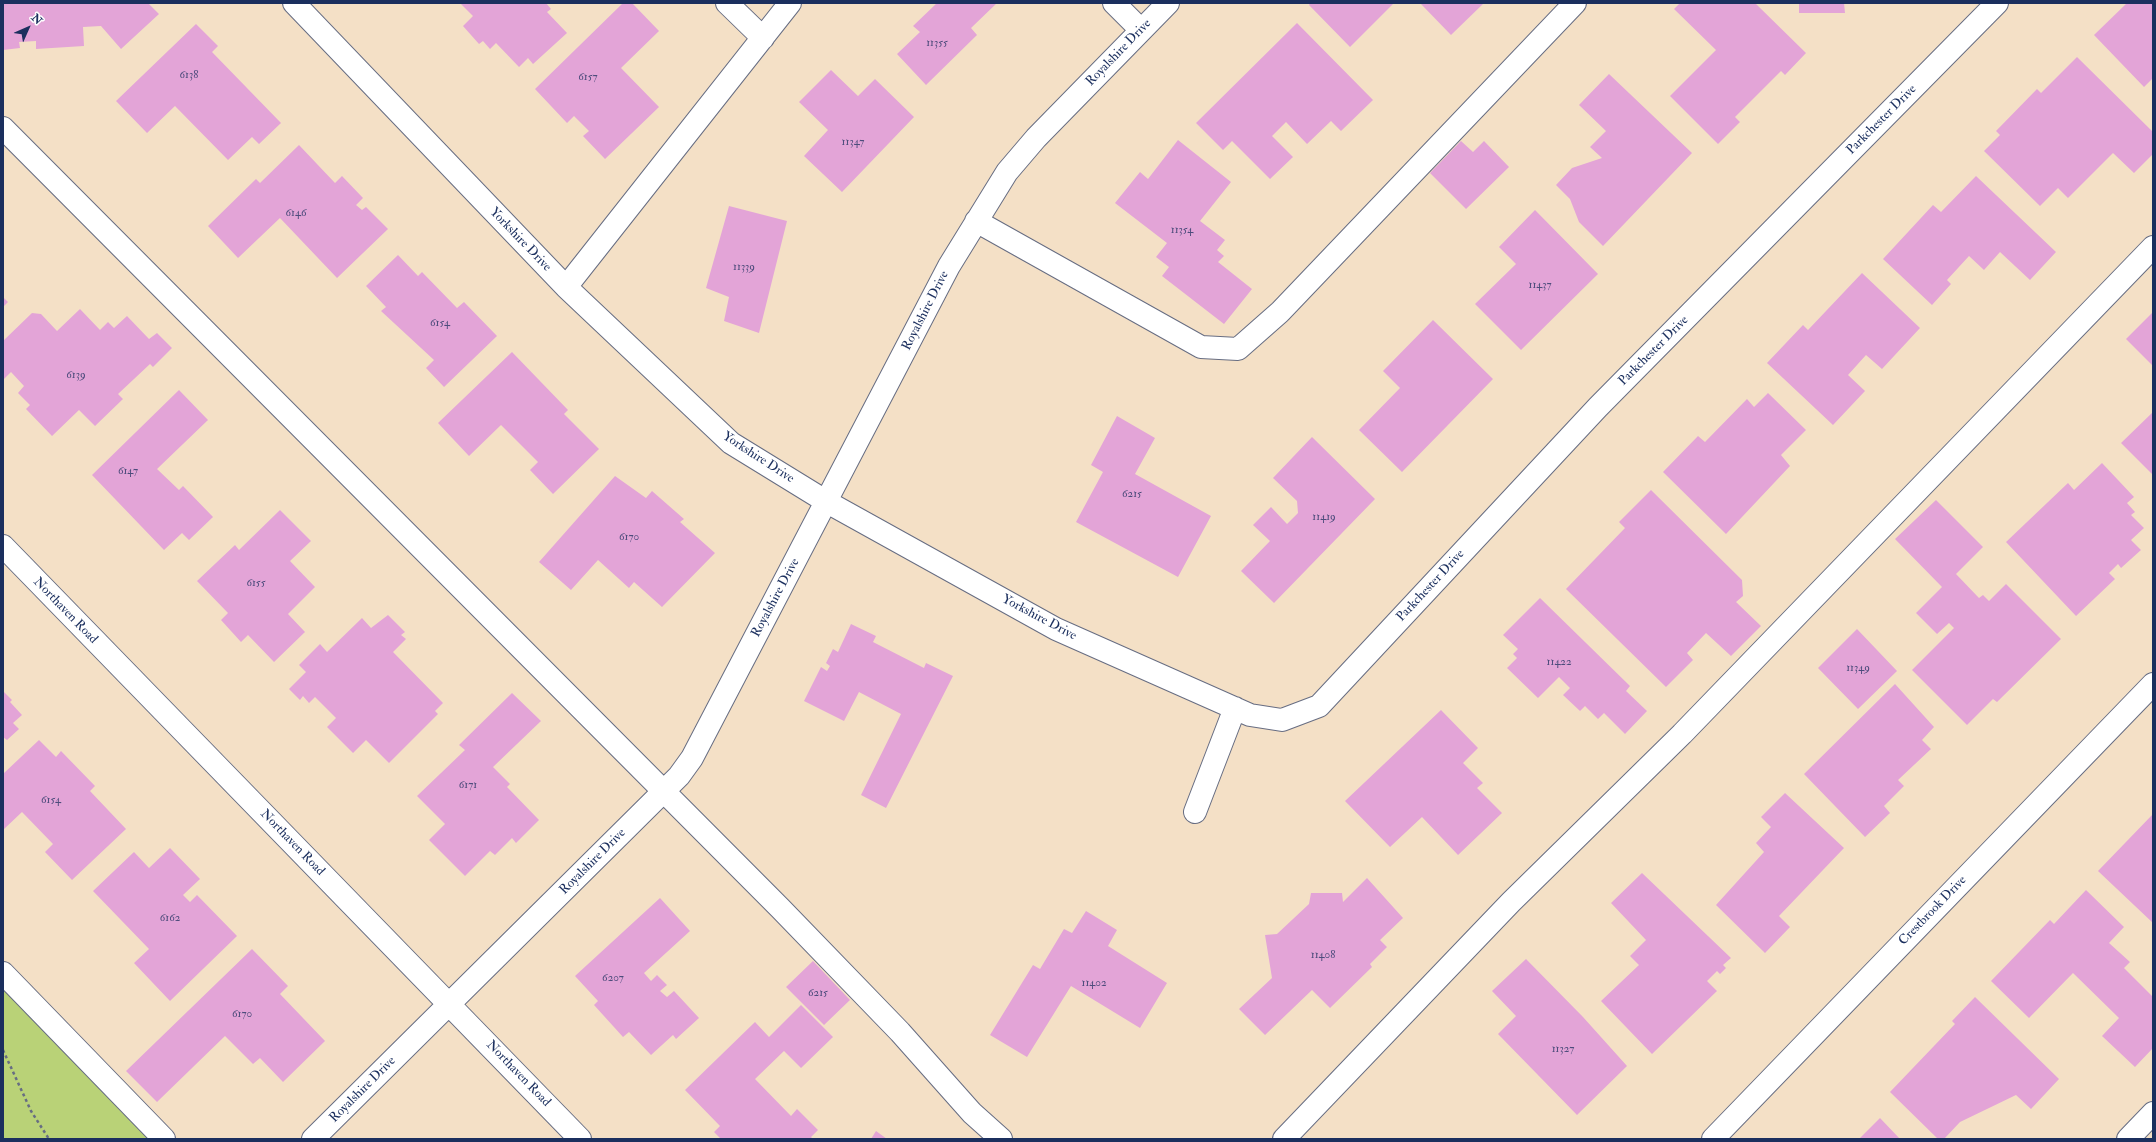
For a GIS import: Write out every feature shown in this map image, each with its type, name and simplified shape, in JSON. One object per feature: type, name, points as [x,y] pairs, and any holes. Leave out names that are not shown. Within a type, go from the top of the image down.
[{"type":"street","name":"Yorkshire Drive","points":[[294,3],[566,287],[731,443],[827,502],[1056,629],[1250,715],[1282,720],[1319,706]]},
{"type":"street","points":[[727,3],[763,38]]},
{"type":"street","points":[[566,287],[790,3]]},
{"type":"street","points":[[1114,3],[1141,30]]},
{"type":"street","name":"Royalshire Drive","points":[[313,1139],[664,792],[692,758],[949,266],[976,221],[1007,172],[1036,138],[1168,3]]},
{"type":"street","points":[[976,221],[1201,347],[1238,349],[1280,312],[1575,3]]},
{"type":"street","name":"Parkchester Drive","points":[[1319,706],[1598,408],[1997,3]]},
{"type":"street","points":[[3,128],[664,792],[900,1032],[972,1114],[1001,1139]]},
{"type":"street","points":[[1284,1139],[1511,902],[1682,734],[2153,247]]},
{"type":"street","name":"Northaven Road","points":[[3,546],[450,1003],[580,1139]]},
{"type":"street","name":"Crestbrook Drive","points":[[1713,1139],[2153,684]]},
{"type":"street","points":[[1195,812],[1235,708]]},
{"type":"street","points":[[3,973],[164,1139]]},
{"type":"street","points":[[2128,1139],[2153,1113]]},
{"type":"path","points":[[3,1050],[30,1111],[49,1139]]},
{"type":"green space","points":[[3,983],[154,1139],[3,1139]]},
{"type":"building","points":[[3,3],[148,3],[159,14],[121,49],[101,26],[83,27],[84,46],[36,49],[36,41],[19,42],[20,48],[3,50]]},
{"type":"building","points":[[460,3],[546,3],[551,9],[547,12],[567,33],[533,64],[528,58],[519,67],[496,43],[490,49],[483,41],[479,44],[463,26],[473,16]]},
{"type":"building","points":[[623,3],[632,3],[659,31],[621,68],[659,107],[605,159],[583,136],[589,131],[574,116],[567,123],[535,89]]},
{"type":"building","points":[[937,3],[997,3],[971,28],[977,35],[926,85],[897,54],[920,32],[913,26]]},
{"type":"building","points":[[1310,3],[1394,3],[1350,47],[1309,5]]},
{"type":"building","points":[[1420,3],[1484,3],[1451,35]]},
{"type":"building","points":[[1680,3],[1755,3],[1806,53],[1785,75],[1781,71],[1735,117],[1740,122],[1718,144],[1670,96],[1716,50],[1674,9]]},
{"type":"building","points":[[1799,3],[1844,3],[1845,13],[1799,13]]},
{"type":"building","points":[[2127,3],[2153,3],[2153,78],[2144,87],[2094,35]]},
{"type":"building","points":[[1297,23],[1373,100],[1341,131],[1331,121],[1307,144],[1286,122],[1272,136],[1293,157],[1270,179],[1232,141],[1223,150],[1196,123]]},
{"type":"building","points":[[196,24],[218,46],[212,52],[281,123],[259,144],[252,137],[228,160],[175,106],[147,133],[116,101]]},
{"type":"building","points":[[2077,57],[2153,132],[2153,154],[2134,173],[2113,153],[2068,198],[2058,188],[2040,206],[1984,151],[2000,135],[1996,131],[2037,89],[2041,93]]},
{"type":"building","points":[[831,70],[858,96],[875,79],[914,117],[842,192],[804,156],[828,130],[799,102]]},
{"type":"building","points":[[1609,74],[1692,153],[1603,246],[1579,222],[1570,199],[1556,185],[1572,168],[1602,158],[1590,147],[1606,131],[1579,105]]},
{"type":"building","points":[[1178,140],[1231,182],[1200,221],[1225,240],[1217,250],[1224,256],[1218,262],[1252,289],[1224,324],[1162,276],[1169,267],[1156,257],[1167,243],[1115,203],[1140,172],[1148,179]]},
{"type":"building","points":[[1461,141],[1473,152],[1484,141],[1509,167],[1466,209],[1430,173]]},
{"type":"building","points":[[299,145],[335,183],[342,176],[363,198],[356,205],[362,210],[366,207],[388,229],[337,278],[280,218],[238,258],[208,226],[256,179],[260,183]]},
{"type":"building","points":[[1976,176],[2056,252],[2030,280],[2000,252],[1984,270],[1969,256],[1947,280],[1951,284],[1932,305],[1883,259],[1933,205],[1941,212]]},
{"type":"building","points":[[729,206],[787,221],[759,333],[724,321],[729,297],[706,288]]},
{"type":"building","points":[[1535,210],[1598,274],[1521,350],[1475,304],[1516,264],[1499,247]]},
{"type":"building","points":[[398,255],[418,276],[422,272],[457,308],[464,302],[497,336],[444,387],[426,368],[434,360],[381,311],[386,307],[366,286]]},
{"type":"building","points":[[1862,273],[1920,328],[1882,369],[1866,355],[1848,375],[1865,391],[1833,425],[1767,363],[1803,325],[1808,330]]},
{"type":"building","points":[[3,297],[8,302],[3,307]]},
{"type":"building","points":[[80,309],[100,330],[108,322],[114,328],[127,316],[149,339],[157,333],[172,348],[153,367],[150,364],[118,394],[123,399],[95,426],[79,410],[52,436],[26,409],[30,405],[18,393],[24,386],[11,372],[3,380],[3,341],[32,313],[41,314],[57,331]]},
{"type":"building","points":[[2153,312],[2153,366],[2126,339]]},
{"type":"building","points":[[1433,320],[1493,379],[1402,472],[1359,430],[1400,388],[1383,371]]},
{"type":"building","points":[[512,352],[568,410],[564,414],[599,449],[553,494],[530,470],[538,462],[501,425],[469,456],[438,423]]},
{"type":"building","points":[[179,390],[208,420],[157,469],[179,490],[183,486],[213,517],[189,540],[182,533],[164,550],[92,475]]},
{"type":"building","points":[[1768,393],[1806,430],[1781,455],[1790,466],[1726,534],[1663,472],[1698,436],[1705,442],[1747,399],[1754,407]]},
{"type":"building","points":[[2153,412],[2153,475],[2121,443]]},
{"type":"building","points":[[1117,416],[1155,438],[1135,474],[1211,516],[1178,577],[1076,522],[1103,472],[1091,465]]},
{"type":"building","points":[[1312,437],[1375,499],[1274,603],[1241,571],[1270,541],[1253,525],[1271,507],[1287,524],[1298,513],[1297,501],[1273,478]]},
{"type":"building","points":[[2102,463],[2134,497],[2127,503],[2135,512],[2131,515],[2144,528],[2131,540],[2141,550],[2121,568],[2118,564],[2109,573],[2115,579],[2076,616],[2006,542],[2068,483],[2074,490]]},
{"type":"building","points":[[615,476],[646,498],[652,491],[684,519],[680,522],[715,553],[662,607],[634,582],[629,588],[598,560],[571,590],[539,562]]},
{"type":"building","points":[[1651,490],[1742,580],[1743,596],[1736,602],[1761,626],[1731,656],[1706,633],[1687,653],[1693,660],[1666,687],[1566,589],[1625,528],[1619,522]]},
{"type":"building","points":[[1936,500],[1983,547],[1956,574],[1979,598],[1983,595],[1989,601],[2006,584],[2061,639],[1997,702],[1993,699],[1967,725],[1912,670],[1954,628],[1949,623],[1937,634],[1916,613],[1942,587],[1895,539]]},
{"type":"building","points":[[280,510],[311,541],[290,561],[315,587],[288,614],[305,632],[274,662],[248,635],[241,642],[221,620],[228,613],[197,581],[235,545],[239,550]]},
{"type":"building","points":[[1540,598],[1630,686],[1626,691],[1647,711],[1625,734],[1604,713],[1598,719],[1585,706],[1580,711],[1563,695],[1570,688],[1559,677],[1538,698],[1507,668],[1517,658],[1513,654],[1518,649],[1503,635]]},
{"type":"building","points":[[388,615],[405,632],[401,635],[406,639],[393,652],[443,703],[435,711],[438,714],[389,763],[366,740],[353,753],[327,727],[336,718],[315,697],[309,703],[303,696],[300,700],[289,689],[306,672],[299,665],[320,644],[327,652],[362,618],[371,628]]},
{"type":"building","points":[[851,624],[876,636],[873,642],[924,668],[926,663],[953,676],[886,808],[861,795],[901,714],[859,692],[844,721],[804,701],[821,667],[827,671],[830,666],[826,663],[833,649],[838,652]]},
{"type":"building","points":[[1857,629],[1897,671],[1858,709],[1818,668]]},
{"type":"building","points":[[1895,684],[1934,727],[1922,740],[1931,749],[1898,780],[1904,786],[1884,806],[1890,813],[1865,837],[1804,774]]},
{"type":"building","points":[[3,691],[12,700],[10,702],[22,715],[13,723],[19,729],[7,740],[3,737]]},
{"type":"building","points":[[512,693],[541,721],[493,767],[510,784],[507,787],[539,820],[516,843],[512,838],[495,855],[490,851],[465,876],[429,840],[445,824],[417,796],[465,750],[459,745]]},
{"type":"building","points":[[1441,710],[1478,748],[1463,763],[1483,783],[1477,788],[1502,813],[1458,855],[1422,817],[1390,847],[1345,801]]},
{"type":"building","points":[[39,740],[56,757],[61,751],[95,786],[90,791],[126,829],[72,880],[45,852],[53,844],[22,812],[3,830],[3,774]]},
{"type":"building","points":[[1785,793],[1844,848],[1779,916],[1790,927],[1765,953],[1716,905],[1764,852],[1756,843],[1771,827],[1761,817]]},
{"type":"building","points":[[2153,814],[2153,923],[2098,871]]},
{"type":"building","points":[[170,848],[200,879],[183,895],[190,902],[197,895],[237,936],[170,1001],[134,963],[149,949],[93,891],[134,852],[149,868]]},
{"type":"building","points":[[1642,873],[1731,958],[1723,965],[1726,968],[1720,974],[1717,971],[1707,981],[1717,991],[1652,1054],[1601,1001],[1639,965],[1630,956],[1646,940],[1611,903]]},
{"type":"building","points":[[1367,878],[1403,918],[1380,940],[1387,947],[1370,964],[1372,967],[1330,1008],[1312,990],[1265,1035],[1239,1009],[1272,978],[1265,935],[1277,934],[1309,904],[1311,893],[1342,893],[1343,902]]},
{"type":"building","points":[[2086,890],[2124,927],[2109,943],[2130,962],[2124,968],[2153,997],[2153,1048],[2135,1067],[2102,1036],[2119,1018],[2073,973],[2029,1018],[1991,981],[2050,920],[2054,924]]},
{"type":"building","points":[[660,898],[690,931],[644,973],[651,981],[657,975],[667,985],[660,991],[667,997],[674,991],[699,1018],[676,1039],[673,1035],[651,1055],[629,1032],[623,1037],[594,1005],[598,1001],[575,976]]},
{"type":"building","points":[[1086,911],[1117,930],[1108,946],[1167,983],[1140,1028],[1071,986],[1027,1057],[990,1035],[1033,965],[1040,969],[1064,929],[1072,933]]},
{"type":"building","points":[[252,949],[288,986],[280,994],[325,1041],[283,1082],[260,1058],[253,1064],[225,1036],[157,1102],[126,1071]]},
{"type":"building","points":[[1526,959],[1583,1017],[1627,1066],[1577,1115],[1498,1034],[1516,1016],[1492,991]]},
{"type":"building","points":[[813,961],[850,1000],[824,1025],[786,987]]},
{"type":"building","points":[[1975,997],[2059,1079],[2031,1109],[2016,1095],[1960,1122],[1944,1139],[1938,1139],[1890,1092],[1955,1024],[1952,1021]]},
{"type":"building","points":[[801,1005],[833,1037],[801,1068],[784,1051],[755,1079],[791,1116],[797,1109],[818,1130],[811,1137],[813,1139],[721,1139],[714,1132],[720,1126],[685,1090],[755,1022],[769,1037]]},
{"type":"building","points":[[1880,1118],[1900,1139],[1859,1139]]},
{"type":"building","points":[[876,1131],[887,1139],[871,1139]]}]
